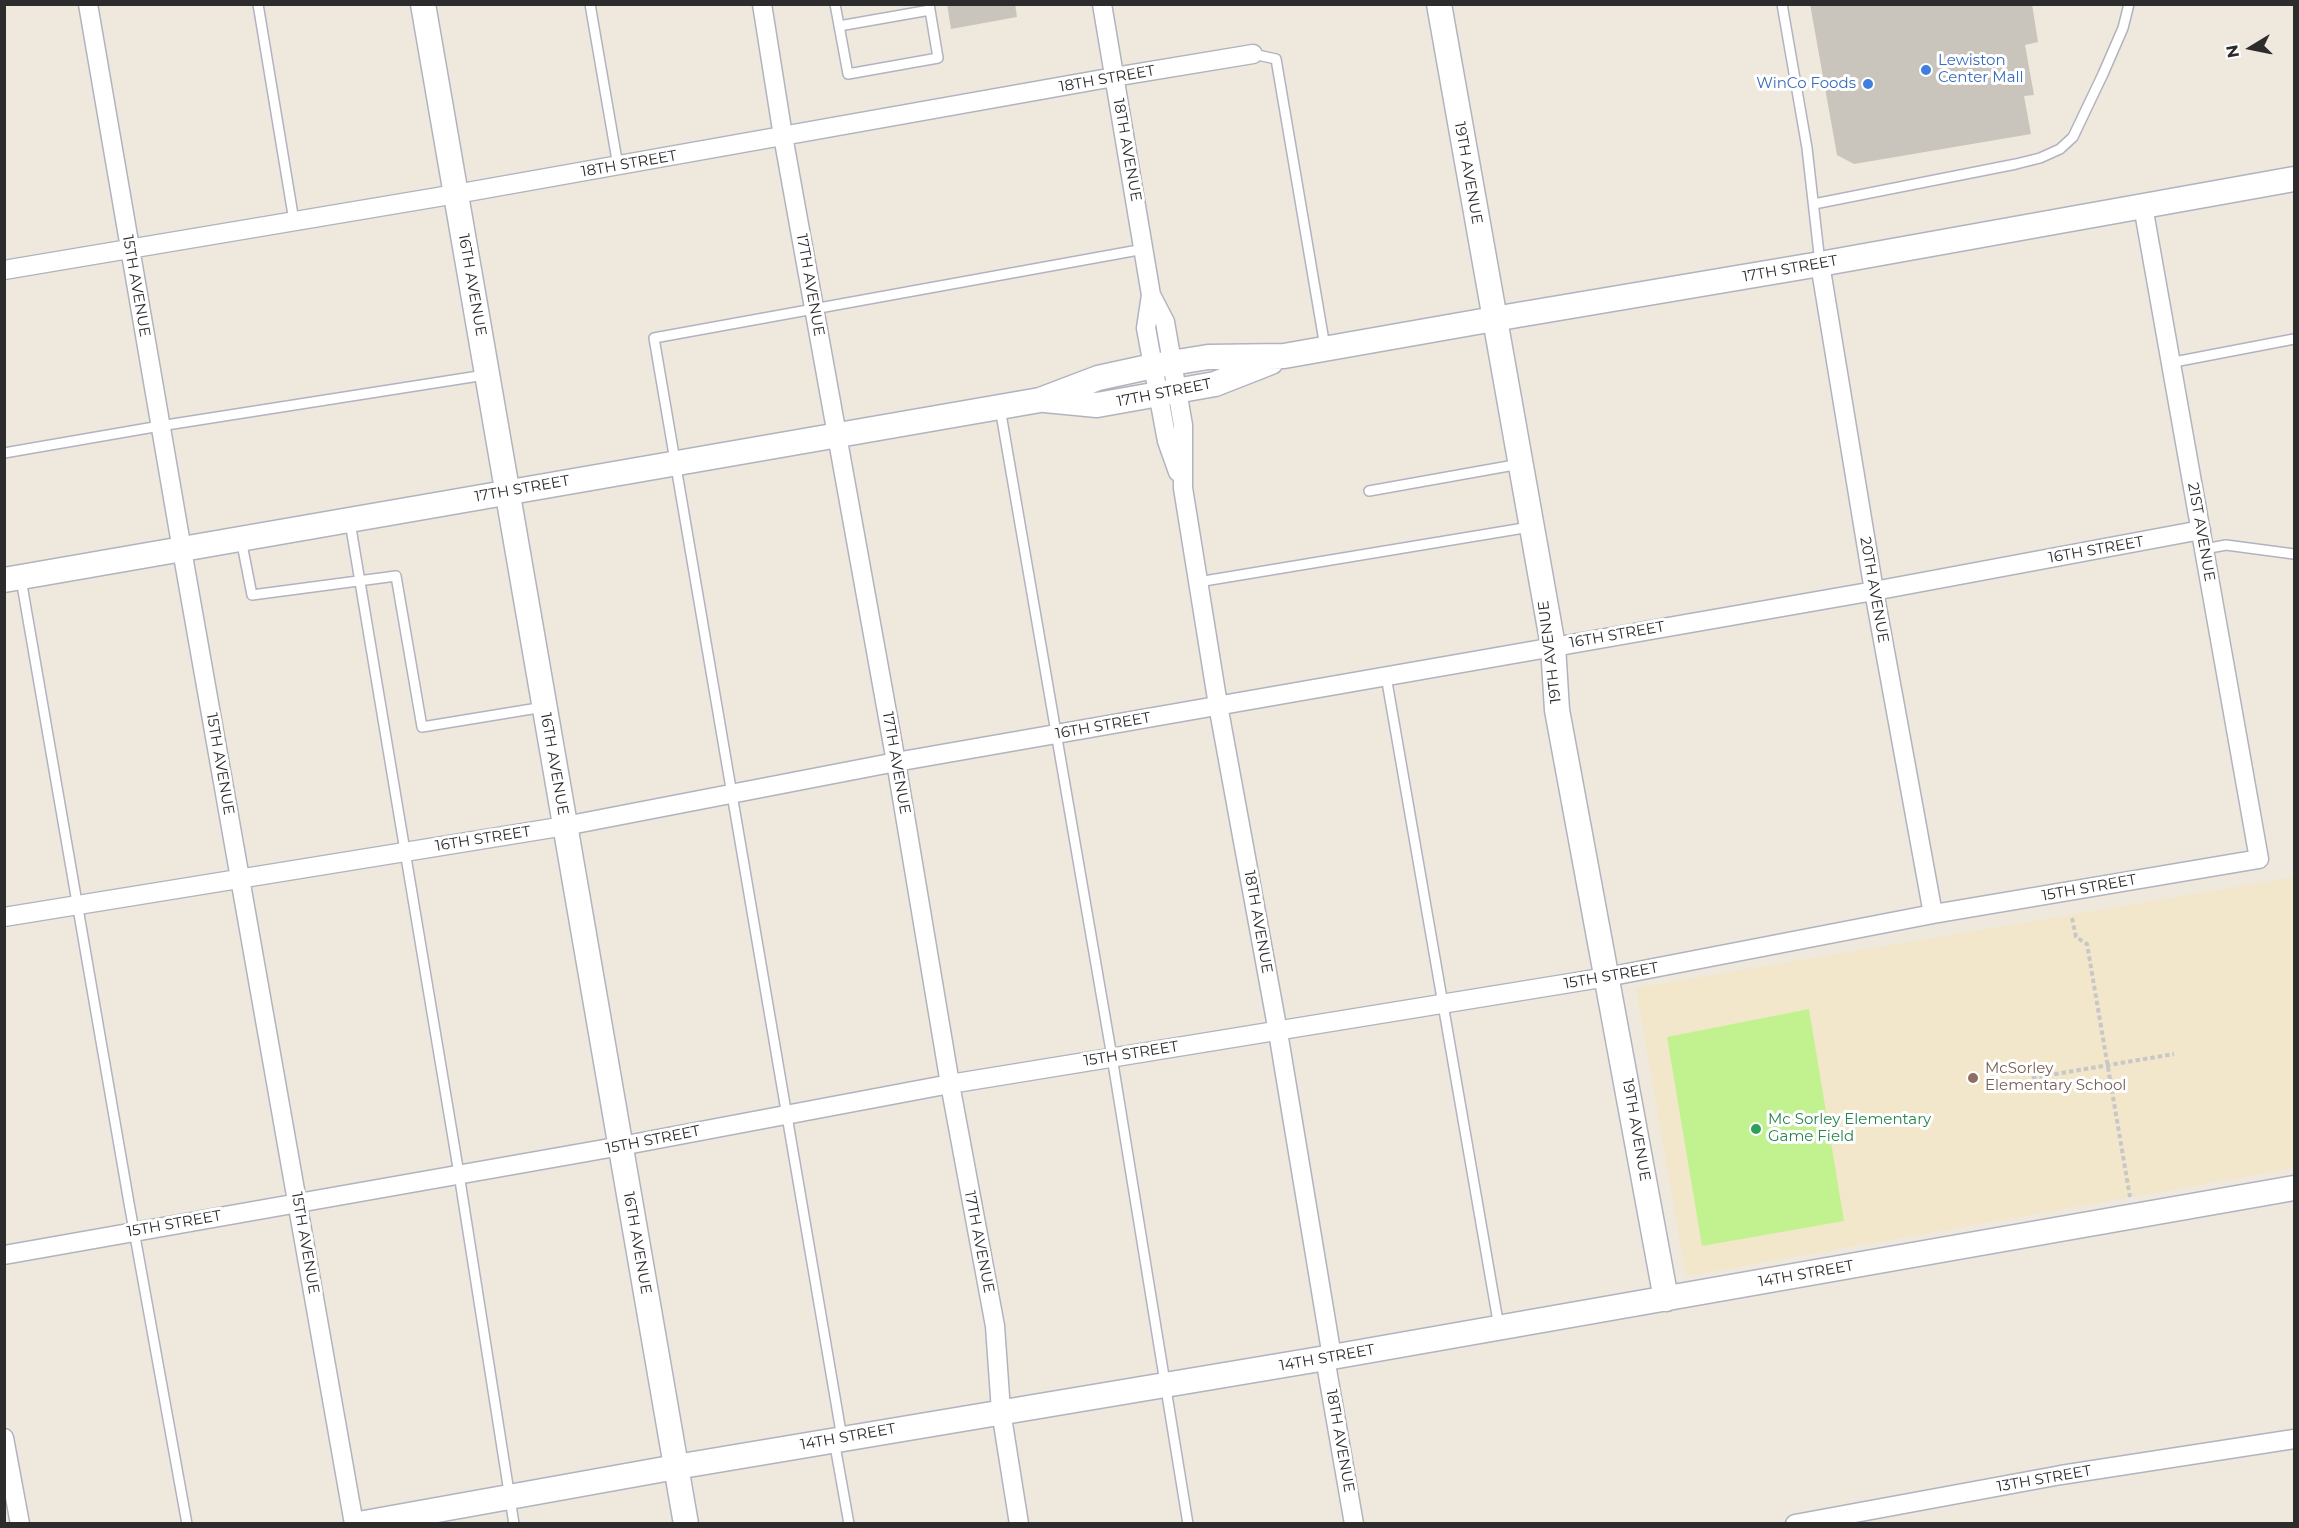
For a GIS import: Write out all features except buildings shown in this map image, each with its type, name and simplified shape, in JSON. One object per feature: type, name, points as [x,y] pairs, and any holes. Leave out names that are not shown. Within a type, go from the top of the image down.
[{"type":"main road","name":"16TH AVENUE","points":[[423,4],[686,1524]]},
{"type":"main road","name":"19TH AVENUE","points":[[1439,4],[1553,646],[1557,710],[1666,1299]]},
{"type":"main road","name":"17TH STREET","points":[[13,578],[1040,400],[1098,378],[1162,365],[1209,357],[1284,356],[1820,264],[2295,179]]},
{"type":"main road","name":"17TH STREET","points":[[1040,400],[1096,405],[1167,393],[1215,384],[1284,356]]},
{"type":"main road","name":"14TH STREET","points":[[359,1524],[1001,1411],[1329,1358],[2295,1188]]},
{"type":"street","name":"15TH AVENUE","points":[[88,4],[160,426],[354,1524]]},
{"type":"street","name":"17TH AVENUE","points":[[762,4],[783,136],[896,762],[950,1084],[995,1326],[1001,1411],[1019,1524]]},
{"type":"street","name":"18TH AVENUE","points":[[1102,4],[1151,295],[1165,322],[1162,365],[1167,393],[1167,441],[1183,488],[1218,705],[1278,1032],[1354,1524]]},
{"type":"street","name":"18TH STREET","points":[[4,270],[618,166],[1253,54]]},
{"type":"street","name":"21ST AVENUE","points":[[2143,206],[2169,363],[2205,549],[2259,859]]},
{"type":"street","name":"20TH AVENUE","points":[[1820,264],[1874,591],[1933,914]]},
{"type":"street","name":"16TH STREET","points":[[4,917],[565,826],[896,762],[1874,591],[2201,530]]},
{"type":"street","name":"15TH STREET","points":[[4,1255],[621,1146],[950,1084],[1607,977],[1933,914],[2259,859]]},
{"type":"street","points":[[4,1438],[20,1524]]},
{"type":"street","name":"13TH STREET","points":[[1795,1524],[2061,1475],[2295,1439]]},
{"type":"lane","points":[[258,4],[294,221]]},
{"type":"lane","points":[[590,4],[618,166]]},
{"type":"lane","points":[[835,4],[839,26],[848,74],[938,58],[929,8],[839,26]]},
{"type":"lane","points":[[1782,4],[1807,148],[1820,264]]},
{"type":"lane","points":[[1814,204],[2016,164],[2040,158],[2060,149],[2073,137],[2103,75],[2123,28],[2129,4]]},
{"type":"lane","points":[[1253,54],[1276,59],[1325,349]]},
{"type":"lane","points":[[849,1524],[788,1115],[654,339],[1143,249]]},
{"type":"lane","points":[[2169,363],[2295,339]]},
{"type":"lane","points":[[4,453],[487,374]]},
{"type":"lane","points":[[1000,407],[1112,1056],[1188,1524]]},
{"type":"lane","points":[[1369,491],[1520,464]]},
{"type":"lane","points":[[350,519],[459,1174],[514,1524]]},
{"type":"lane","points":[[1198,582],[1531,527]]},
{"type":"lane","points":[[241,539],[252,595],[396,576],[422,727],[544,706]]},
{"type":"lane","points":[[2205,549],[2226,545],[2295,554]]},
{"type":"lane","points":[[13,578],[78,904],[187,1524]]},
{"type":"lane","points":[[1386,676],[1499,1328]]},
{"type":"path","points":[[2072,918],[2076,937],[2087,944],[2131,1201]]},
{"type":"path","points":[[2032,1078],[2174,1054]]},
{"type":"shaded area","name":"McSorley Elementary School","points":[[2294,877],[2294,1168],[1686,1276],[1636,988]]},
{"type":"green space","name":"Mc Sorley Elementary Game Field","points":[[1809,1009],[1844,1221],[1702,1246],[1667,1037]]},
{"type":"place","name":"Lewiston Center Mall","points":[[1926,70]]},
{"type":"place","name":"WinCo Foods","points":[[1868,84]]},
{"type":"place","name":"McSorley Elementary School","points":[[1973,1078]]},
{"type":"place","name":"Mc Sorley Elementary Game Field","points":[[1756,1129]]}]
